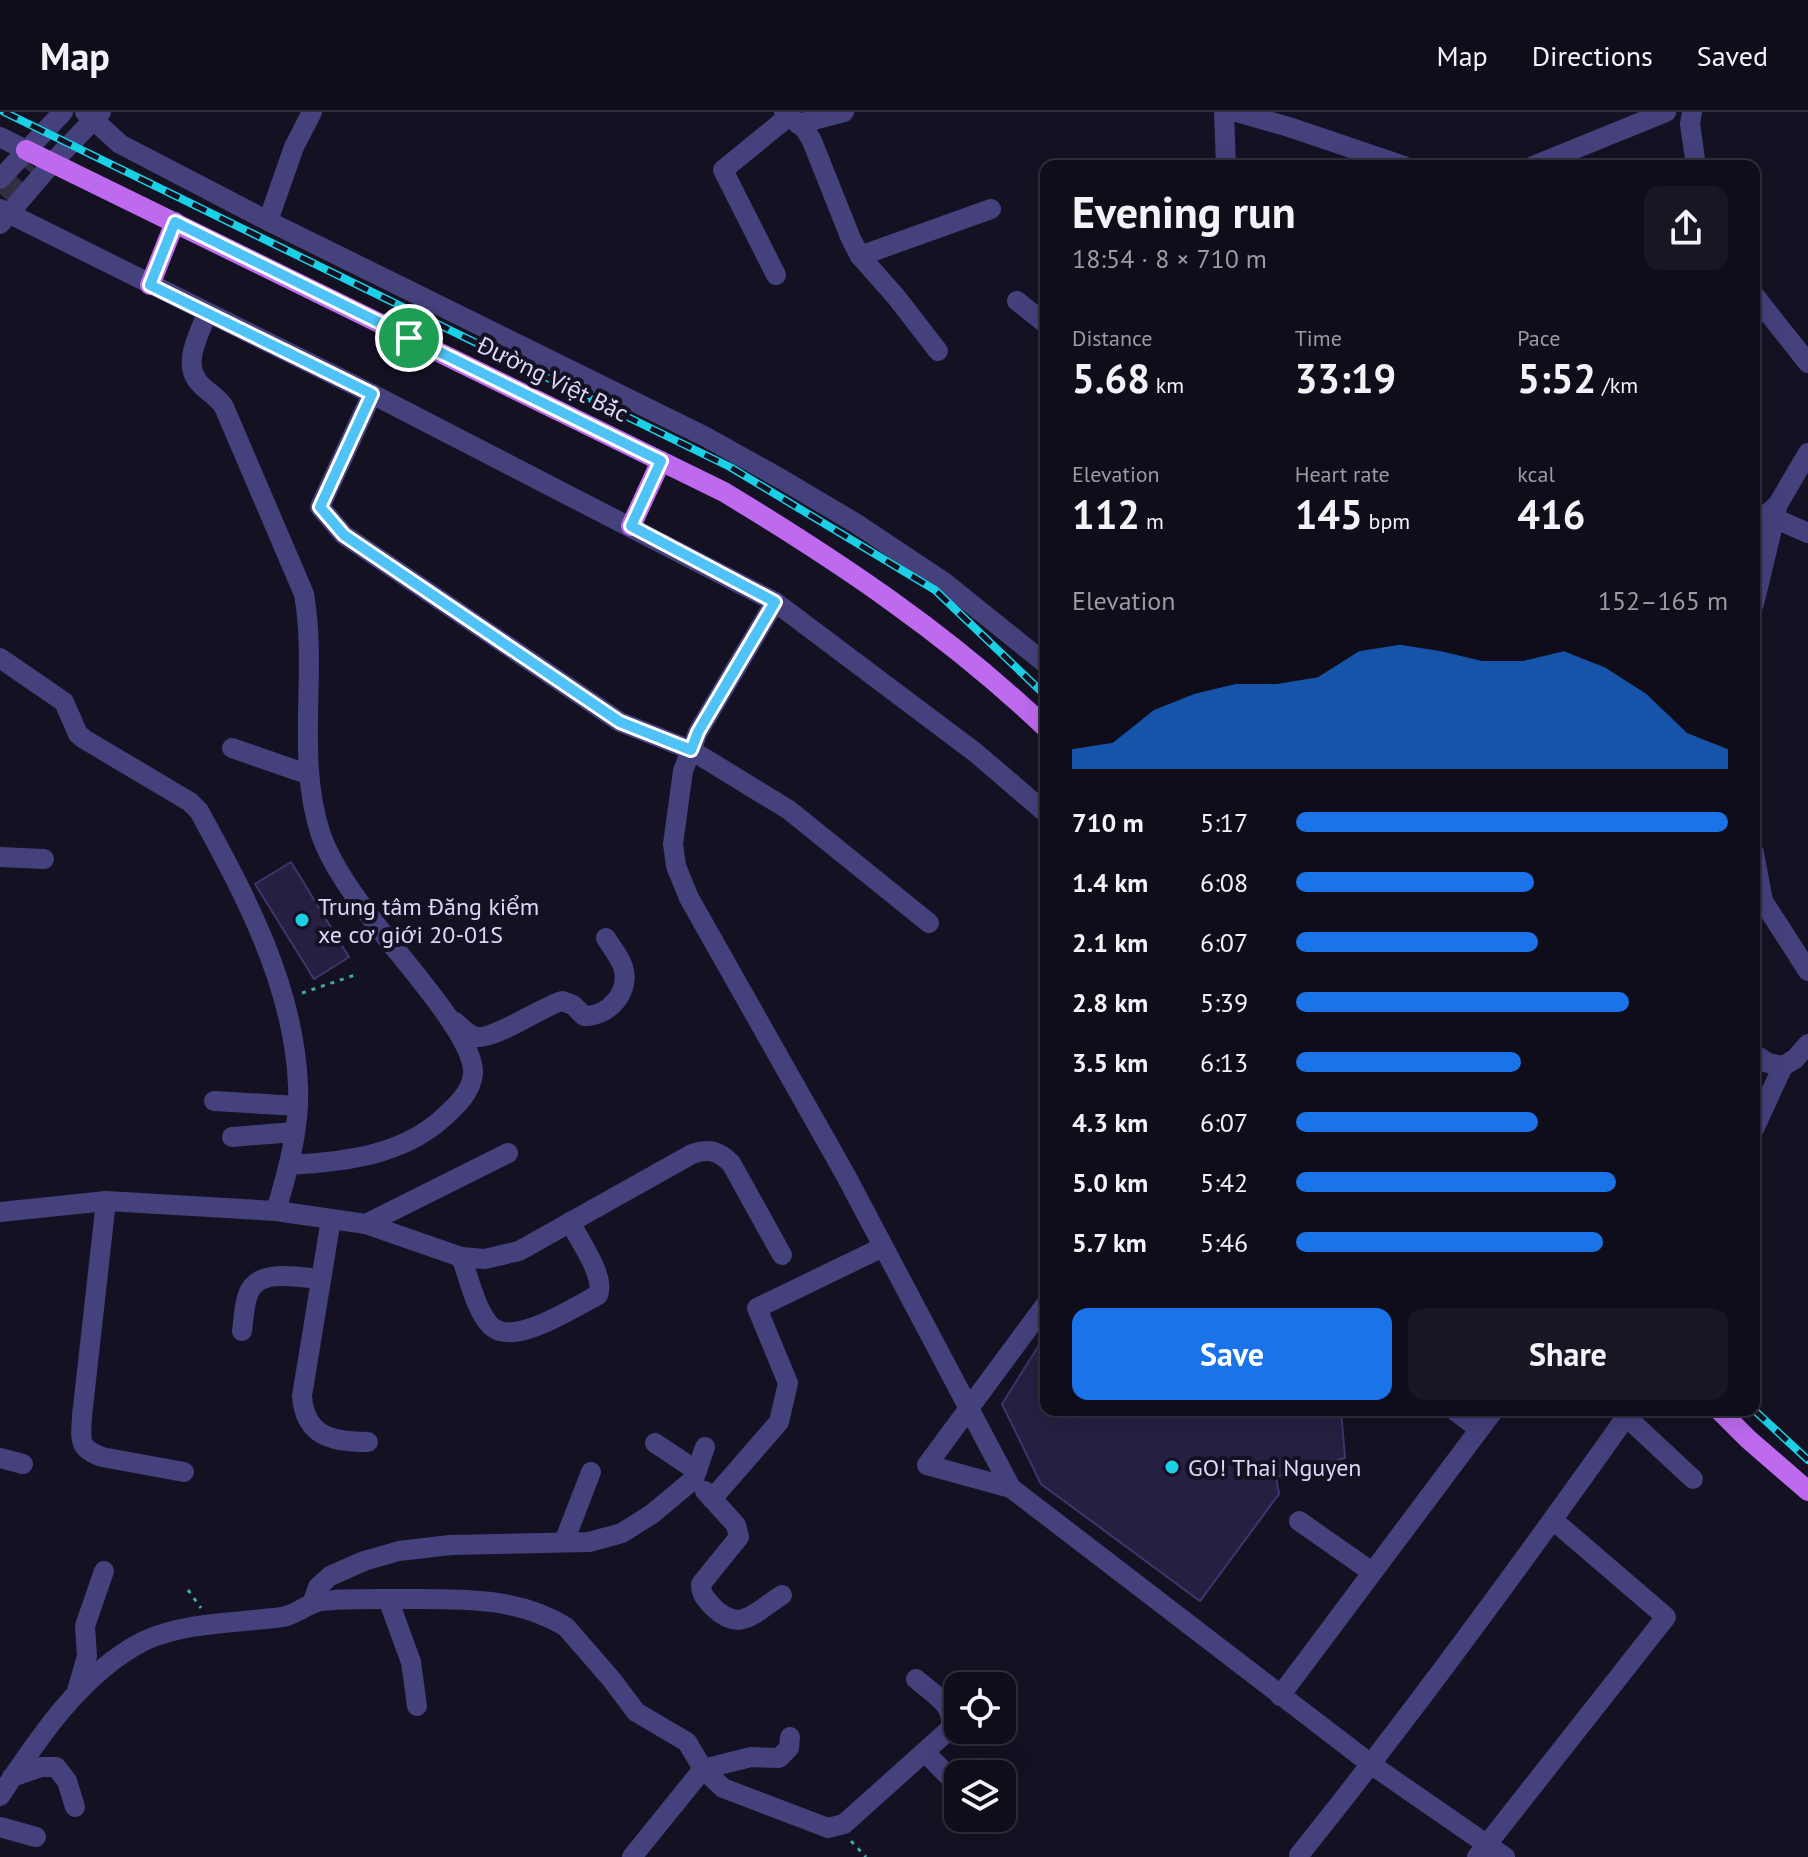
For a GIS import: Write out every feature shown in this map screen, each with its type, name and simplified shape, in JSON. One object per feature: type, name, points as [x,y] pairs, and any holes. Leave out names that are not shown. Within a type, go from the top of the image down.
[{"type":"main road","name":"Đường Việt Bắc","points":[[26,150],[724,492],[814,547],[902,608],[983,670],[1040,722]]},
{"type":"main road","points":[[150,285],[175,222]]},
{"type":"main road","points":[[631,526],[661,461]]},
{"type":"main road","points":[[1725,1416],[1808,1491]]},
{"type":"street","points":[[0,179],[63,112]]},
{"type":"street","points":[[268,221],[294,147],[312,112]]},
{"type":"street","points":[[776,275],[723,170],[790,117],[844,112]]},
{"type":"street","points":[[1224,112],[1226,160]]},
{"type":"street","points":[[1236,112],[1386,160]]},
{"type":"street","points":[[1548,160],[1666,112]]},
{"type":"street","points":[[1692,112],[1690,124],[1695,160]]},
{"type":"street","points":[[1040,659],[944,582],[857,524],[783,480],[706,437],[268,221],[120,144],[103,131],[94,114],[3,216],[372,394],[775,602],[976,753],[1040,808]]},
{"type":"street","points":[[790,117],[812,141],[860,256],[938,351]]},
{"type":"street","name":"Đường Việt Bắc","points":[[0,137],[26,150]]},
{"type":"street","points":[[860,256],[991,209]]},
{"type":"street","points":[[1017,301],[1040,319]]},
{"type":"street","points":[[1760,303],[1808,363]]},
{"type":"street","points":[[207,313],[191,361],[195,379],[218,397],[224,407],[304,594],[310,649],[307,774],[320,832],[328,853],[374,923],[446,1015],[474,1071],[470,1088],[457,1106],[436,1125],[386,1150],[340,1162],[289,1165]]},
{"type":"street","points":[[372,394],[320,507],[344,535],[620,722],[691,750],[789,810],[929,923]]},
{"type":"street","points":[[1760,580],[1777,512],[1808,453]]},
{"type":"street","points":[[1760,522],[1777,512]]},
{"type":"street","points":[[1777,512],[1808,533]]},
{"type":"street","points":[[775,602],[698,732],[683,771],[673,844],[676,866],[689,898],[845,1174],[1011,1488]]},
{"type":"street","points":[[0,658],[64,702],[78,734],[84,739],[190,802],[199,811],[237,880],[265,943],[293,1040],[298,1106],[289,1165],[276,1211]]},
{"type":"street","points":[[232,748],[307,774]]},
{"type":"street","points":[[0,857],[44,859]]},
{"type":"street","points":[[1760,904],[1808,971]]},
{"type":"street","points":[[446,1015],[470,1035],[477,1037],[498,1031],[562,1001],[573,1005],[584,1016],[594,1016],[608,1009],[622,994],[623,967],[606,938]]},
{"type":"street","points":[[1760,1116],[1783,1066],[1795,1059],[1808,1044]]},
{"type":"street","points":[[1760,1058],[1783,1066]]},
{"type":"street","points":[[214,1101],[298,1106]]},
{"type":"street","points":[[232,1137],[294,1132]]},
{"type":"street","points":[[0,1212],[106,1201],[276,1211],[366,1224],[461,1257],[485,1259],[519,1251],[706,1149],[719,1152],[731,1163],[782,1255]]},
{"type":"street","points":[[366,1224],[508,1153]]},
{"type":"street","points":[[106,1201],[81,1439],[89,1452],[102,1457],[184,1472]]},
{"type":"street","points":[[331,1219],[302,1396],[303,1409],[309,1422],[319,1432],[337,1442],[368,1442]]},
{"type":"street","points":[[461,1257],[490,1326],[501,1333],[532,1328],[598,1295],[602,1287],[570,1222]]},
{"type":"street","points":[[712,1499],[779,1422],[788,1383],[757,1308],[883,1247]]},
{"type":"street","points":[[242,1331],[248,1295],[260,1280],[275,1277],[321,1279]]},
{"type":"street","points":[[1040,1312],[966,1408],[927,1465],[1011,1488],[1482,1850],[1505,1857]]},
{"type":"street","points":[[1462,1416],[1479,1429]]},
{"type":"street","points":[[1280,1696],[1489,1416]]},
{"type":"street","points":[[1299,1855],[1372,1765],[1553,1520],[1622,1416]]},
{"type":"street","points":[[1629,1416],[1693,1479]]},
{"type":"street","points":[[655,1443],[695,1475],[736,1525],[739,1537],[701,1584],[703,1596],[732,1621],[741,1620],[782,1595]]},
{"type":"street","points":[[312,1604],[318,1587],[330,1576],[364,1561],[399,1551],[450,1545],[589,1542],[622,1533],[652,1514],[695,1475],[705,1447]]},
{"type":"street","points":[[0,1458],[23,1464]]},
{"type":"street","points":[[564,1542],[591,1472]]},
{"type":"street","points":[[1482,1850],[1666,1617],[1553,1520]]},
{"type":"street","points":[[1299,1521],[1372,1572]]},
{"type":"street","points":[[77,1691],[87,1656],[85,1626],[104,1571]]},
{"type":"street","points":[[388,1599],[411,1662],[417,1706]]},
{"type":"street","points":[[0,1796],[77,1691],[145,1641],[212,1624],[285,1617],[320,1602],[475,1599],[529,1610],[556,1621],[566,1627],[642,1718],[687,1742],[703,1769],[723,1788],[828,1828],[844,1824],[950,1729],[953,1720],[951,1710],[916,1679]]},
{"type":"street","points":[[632,1857],[703,1769],[751,1757],[779,1758],[789,1748],[790,1737]]},
{"type":"street","points":[[925,1752],[944,1772]]},
{"type":"street","points":[[12,1777],[41,1767],[56,1767],[67,1781],[75,1807]]},
{"type":"street","points":[[0,1827],[36,1837]]},
{"type":"path","points":[[283,999],[355,975]]},
{"type":"building","name":"Trung tâm Đăng kiểm xe cơ giới 20-01S","points":[[291,862],[349,957],[314,979],[255,884]]},
{"type":"building","name":"GO! Thai Nguyen","points":[[1040,1344],[1040,1416],[1342,1416],[1345,1458],[1276,1477],[1279,1494],[1200,1601],[1041,1484],[1002,1404]]},
{"type":"tunnel","points":[[0,194],[28,162]]},
{"type":"railway","points":[[4,112],[730,467],[935,590],[1040,690]]},
{"type":"railway","points":[[1760,1416],[1808,1460]]},
{"type":"place","name":"Trung tâm Đăng kiểm xe cơ giới 20-01S","points":[[302,920]]},
{"type":"place","name":"GO! Thai Nguyen","points":[[1172,1467]]},
{"type":"route","points":[[175,222],[409,338],[661,461],[631,526],[775,602],[698,732],[691,750],[620,722],[344,535],[320,507],[372,394],[150,285],[175,222]]}]
